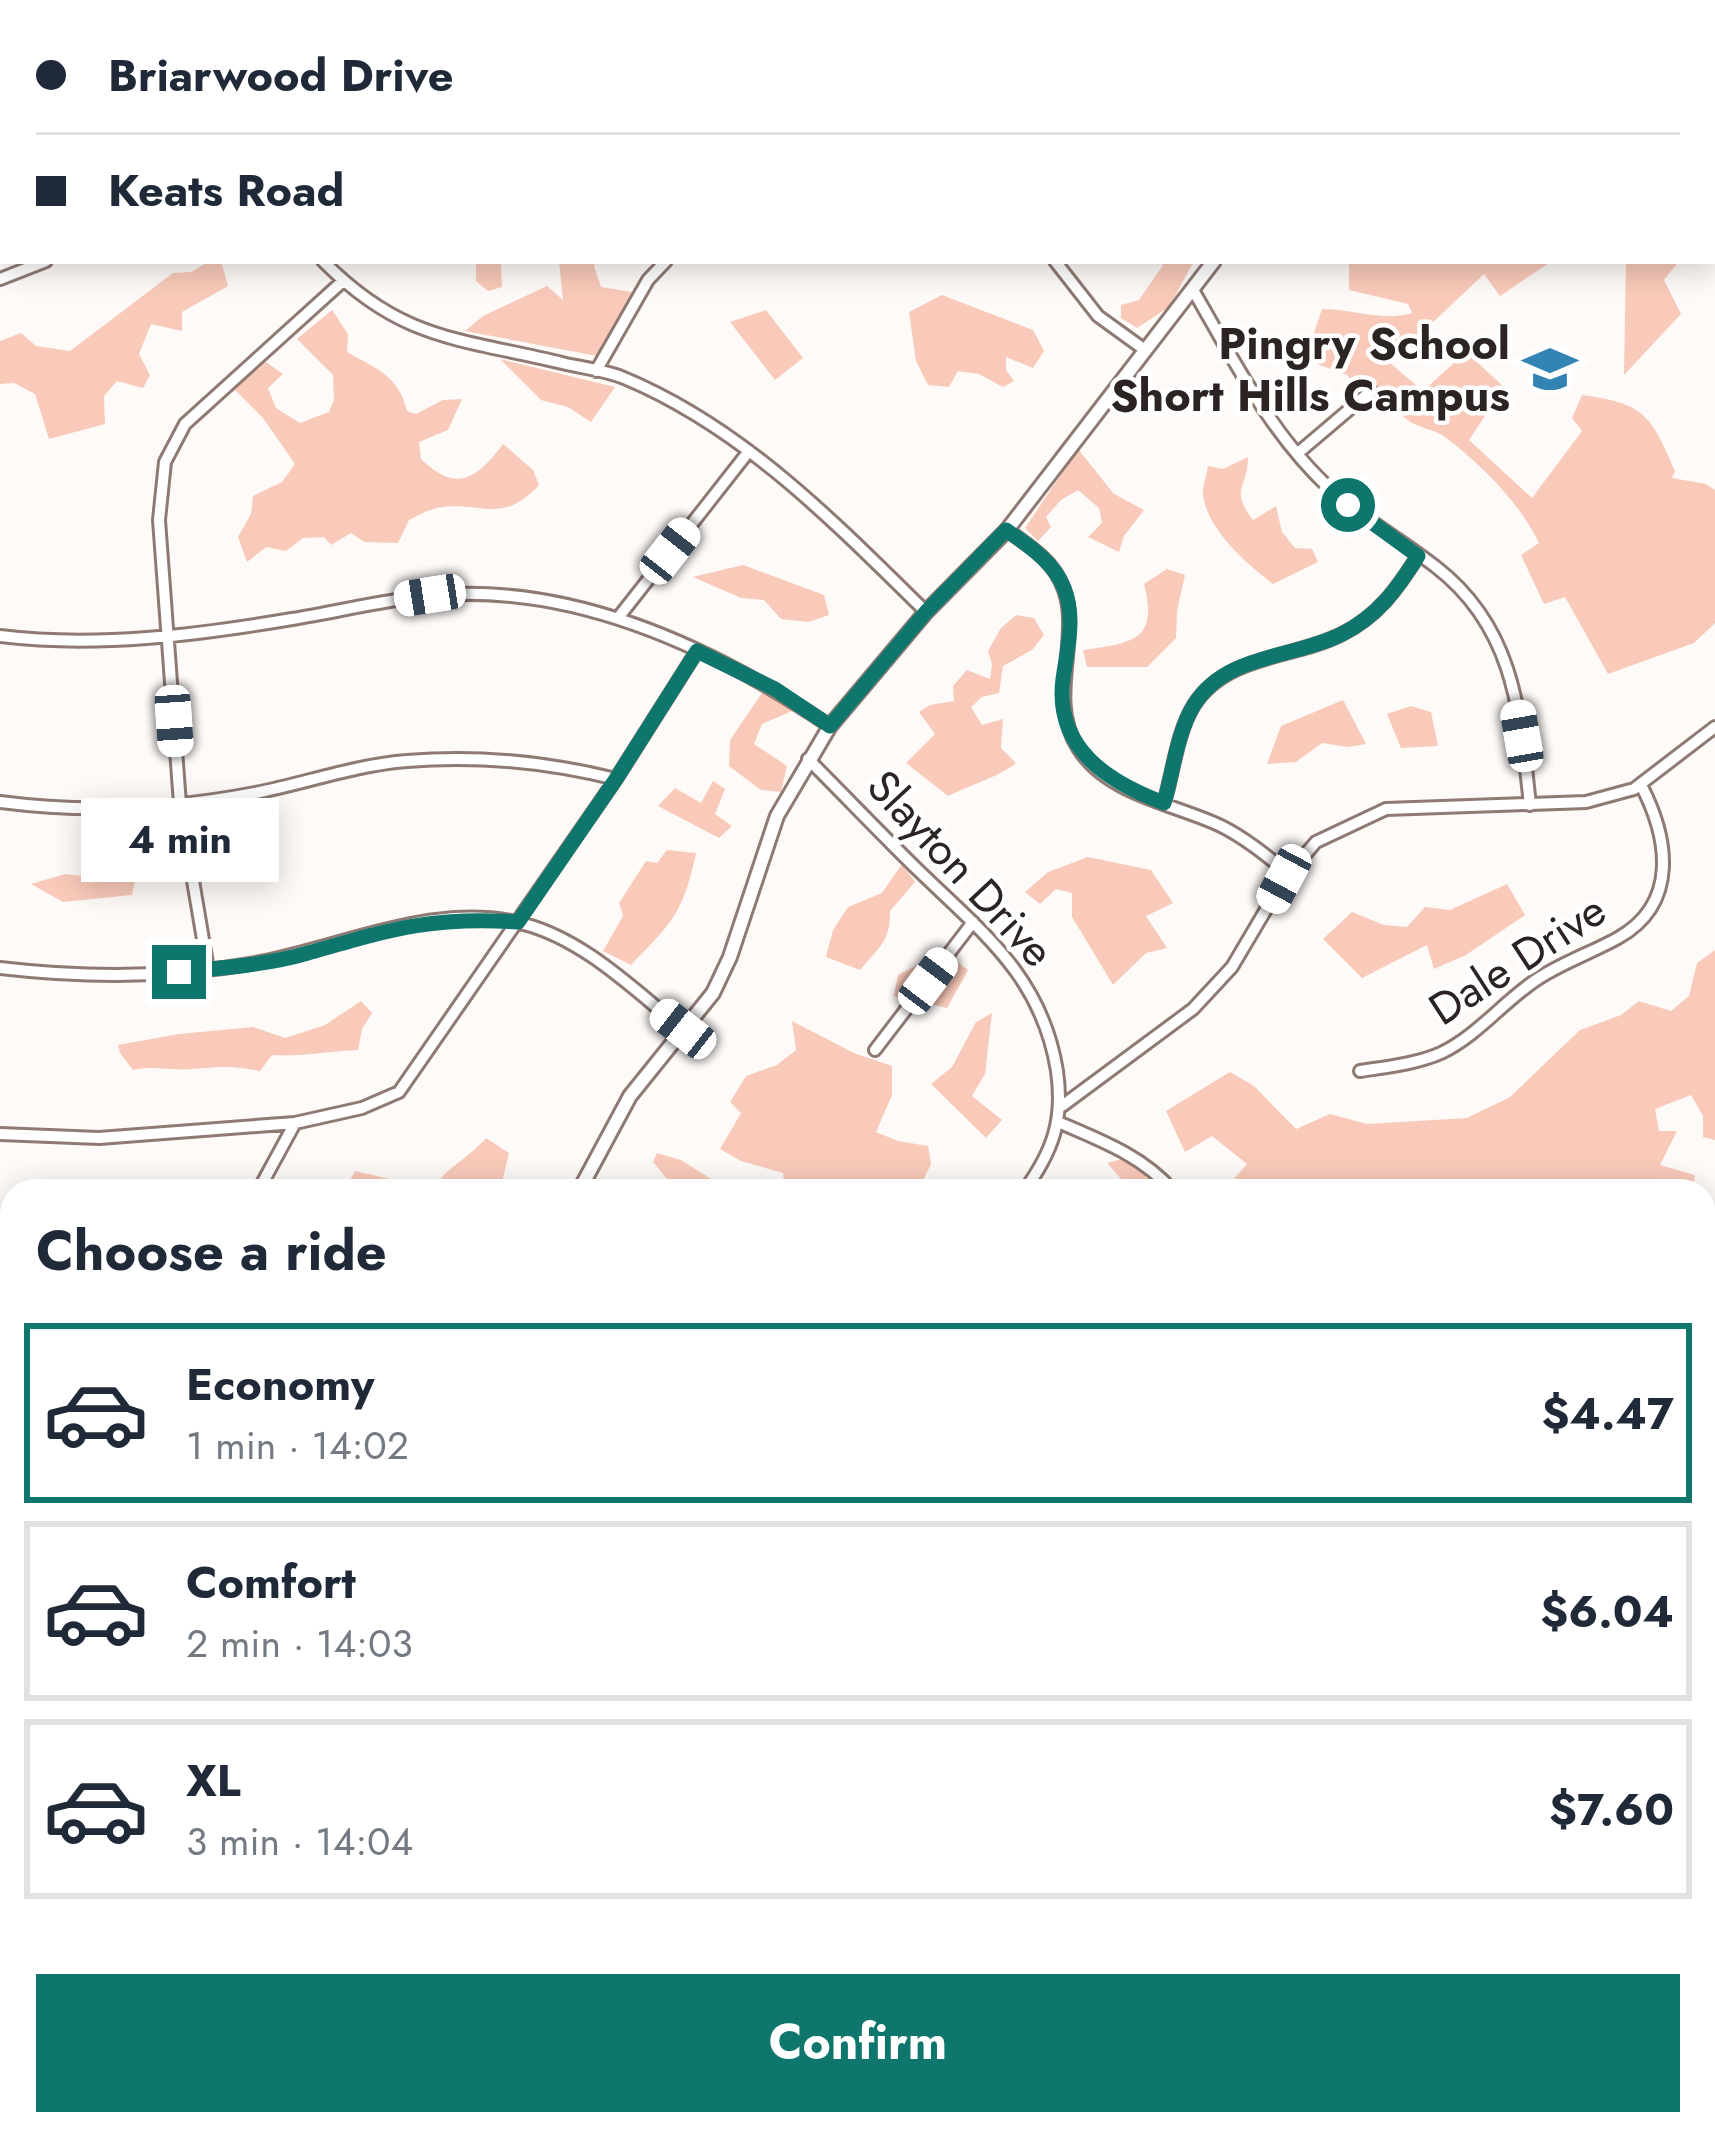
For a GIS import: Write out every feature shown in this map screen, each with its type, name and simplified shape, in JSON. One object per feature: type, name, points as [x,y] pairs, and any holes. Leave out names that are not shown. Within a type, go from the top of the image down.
[{"type":"street","points":[[0,279],[38,264]]},
{"type":"street","points":[[326,264],[395,319],[414,328],[614,374],[652,392],[749,451],[805,495],[926,612]]},
{"type":"street","points":[[596,371],[648,280],[663,264]]},
{"type":"street","points":[[1057,264],[1098,316],[1144,350]]},
{"type":"street","points":[[585,1179],[616,1117],[713,993],[730,957],[777,816],[830,726],[926,612],[1006,530],[1212,264]]},
{"type":"street","points":[[208,969],[180,804],[160,486],[172,443],[185,424],[343,281]]},
{"type":"street","points":[[1192,290],[1267,415],[1298,453],[1348,505],[1438,568],[1495,633],[1514,689],[1530,805]]},
{"type":"street","points":[[1298,453],[1371,391]]},
{"type":"street","points":[[618,618],[749,451]]},
{"type":"street","points":[[1006,530],[1046,560],[1064,587],[1070,607],[1062,705],[1078,750],[1127,789],[1222,827],[1288,873]]},
{"type":"street","points":[[1164,803],[1193,706],[1205,693],[1239,667],[1345,633],[1390,601],[1418,556]]},
{"type":"street","points":[[0,636],[69,639],[217,632],[430,595],[513,597],[618,618],[775,689],[830,726]]},
{"type":"street","points":[[0,1134],[99,1138],[295,1123],[362,1108],[399,1093],[616,779],[697,651]]},
{"type":"street","points":[[1033,1179],[1062,1106],[1192,1010],[1250,942],[1288,873],[1316,842],[1386,809],[1586,802],[1641,784],[1715,727]]},
{"type":"street","points":[[0,802],[90,808],[180,804],[257,792],[344,770],[464,758],[524,761],[616,779]]},
{"type":"street","name":"Slayton Drive","points":[[808,759],[1020,973],[1047,1023],[1062,1106]]},
{"type":"street","name":"Dale Drive","points":[[1360,1072],[1438,1054],[1474,1032],[1537,979],[1637,925],[1656,896],[1665,854],[1659,820],[1641,784]]},
{"type":"street","points":[[0,968],[73,974],[208,969],[306,954],[392,928],[436,921],[518,922],[582,951],[683,1029]]},
{"type":"street","points":[[875,1051],[973,922]]},
{"type":"street","points":[[1058,1122],[1126,1152],[1162,1179]]},
{"type":"street","points":[[265,1179],[295,1123]]},
{"type":"shaded area","points":[[205,264],[222,264],[228,286],[182,312],[182,331],[151,324],[139,354],[150,375],[143,388],[117,381],[104,396],[105,424],[49,439],[35,394],[14,383],[0,384],[0,341],[21,333],[36,346],[70,351],[173,273],[191,272]]},
{"type":"shaded area","points":[[476,264],[501,264],[502,287],[488,291],[476,281]]},
{"type":"shaded area","points":[[559,264],[595,264],[601,287],[632,292],[597,356],[465,331],[483,316],[547,286],[563,300]]},
{"type":"shaded area","points":[[1192,264],[1169,307],[1137,328],[1121,318],[1121,305],[1139,300],[1163,265]]},
{"type":"shaded area","points":[[1349,264],[1548,264],[1500,296],[1484,274],[1390,363],[1423,391],[1466,352],[1504,387],[1469,440],[1532,498],[1582,431],[1572,418],[1582,395],[1619,402],[1643,415],[1667,452],[1675,471],[1672,478],[1715,490],[1715,623],[1694,643],[1608,674],[1565,597],[1544,604],[1521,555],[1539,543],[1498,485],[1445,437],[1409,421],[1398,410],[1373,408],[1347,375],[1317,364],[1309,348],[1322,309],[1379,316],[1412,313],[1408,304],[1349,290]]},
{"type":"shaded area","points":[[1626,264],[1677,264],[1664,280],[1681,314],[1624,375]]},
{"type":"shaded area","points":[[942,295],[1033,330],[1044,351],[1033,368],[1006,357],[1006,370],[1014,381],[1003,387],[979,374],[958,371],[949,387],[928,385],[916,361],[909,312]]},
{"type":"shaded area","points":[[332,310],[348,334],[347,352],[392,381],[407,411],[416,414],[443,400],[462,399],[448,430],[419,442],[421,459],[433,470],[465,478],[484,466],[503,444],[533,470],[539,485],[513,505],[501,508],[452,506],[426,512],[409,520],[398,543],[364,542],[351,533],[331,545],[324,537],[303,538],[286,551],[266,547],[247,562],[238,537],[251,514],[253,496],[282,482],[295,464],[263,418],[233,388],[266,362],[283,374],[268,388],[276,408],[300,423],[329,412],[334,400],[333,375],[297,339]]},
{"type":"shaded area","points":[[766,310],[803,358],[775,380],[730,322]]},
{"type":"shaded area","points":[[500,359],[615,387],[591,422],[568,407],[541,400]]},
{"type":"shaded area","points":[[1078,449],[1114,494],[1144,510],[1124,536],[1119,552],[1088,537],[1102,523],[1099,508],[1078,490],[1046,517],[1051,527],[1038,541],[1025,528]]},
{"type":"shaded area","points":[[1248,457],[1241,495],[1246,510],[1253,520],[1276,506],[1282,532],[1295,548],[1312,549],[1318,562],[1273,584],[1220,534],[1203,495],[1208,466],[1223,469]]},
{"type":"shaded area","points":[[743,565],[824,595],[829,615],[809,622],[781,619],[764,600],[741,598],[693,577]]},
{"type":"shaded area","points":[[1167,569],[1185,575],[1176,638],[1147,667],[1087,667],[1083,650],[1127,641],[1144,629],[1148,603],[1144,584]]},
{"type":"shaded area","points":[[1016,615],[1034,618],[1044,635],[1032,650],[1003,666],[999,693],[982,697],[971,707],[982,725],[1003,719],[1001,748],[1016,763],[948,796],[906,763],[935,734],[919,712],[954,701],[953,686],[967,670],[990,679],[988,651],[1001,628]]},
{"type":"shaded area","points":[[764,690],[797,709],[762,724],[754,744],[787,766],[781,792],[761,790],[729,766],[730,740]]},
{"type":"shaded area","points":[[1343,700],[1366,744],[1322,743],[1296,762],[1267,764],[1281,726]]},
{"type":"shaded area","points":[[1411,706],[1431,712],[1438,746],[1401,748],[1387,714]]},
{"type":"shaded area","points":[[713,781],[725,789],[715,814],[732,826],[719,838],[658,806],[675,788],[701,803]]},
{"type":"shaded area","points":[[667,850],[696,853],[686,890],[667,926],[631,965],[603,951],[623,916],[619,903],[646,861],[657,863]]},
{"type":"shaded area","points":[[1088,857],[1151,870],[1173,903],[1146,916],[1167,948],[1146,953],[1113,985],[1072,917],[1072,893],[1056,889],[1040,904],[1025,892],[1048,872]]},
{"type":"shaded area","points":[[902,864],[915,882],[890,911],[886,937],[878,949],[860,970],[826,957],[833,930],[848,907],[882,893]]},
{"type":"shaded area","points":[[65,874],[135,881],[132,895],[63,902],[31,884]]},
{"type":"shaded area","points":[[1507,884],[1525,915],[1466,955],[1434,969],[1427,945],[1362,978],[1323,939],[1352,912],[1384,925],[1407,927],[1425,907],[1450,910]]},
{"type":"shaded area","points":[[1715,950],[1715,1140],[1703,1137],[1703,1116],[1691,1095],[1655,1109],[1659,1131],[1677,1131],[1660,1165],[1695,1175],[1694,1179],[1234,1179],[1247,1164],[1212,1136],[1185,1152],[1166,1111],[1230,1072],[1254,1086],[1296,1129],[1330,1114],[1367,1124],[1467,1118],[1510,1097],[1580,1030],[1621,1015],[1639,1001],[1671,1011],[1689,996],[1697,963]]},
{"type":"shaded area","points":[[944,952],[968,970],[947,1008],[894,996],[898,975]]},
{"type":"shaded area","points":[[361,1001],[372,1013],[362,1029],[358,1050],[272,1055],[260,1071],[226,1067],[133,1070],[118,1045],[253,1027],[285,1038],[325,1025]]},
{"type":"shaded area","points":[[992,1013],[985,1074],[972,1096],[1002,1120],[986,1138],[931,1084],[952,1067],[976,1022]]},
{"type":"shaded area","points":[[792,1021],[854,1053],[892,1066],[892,1095],[876,1132],[928,1146],[931,1164],[924,1179],[784,1179],[783,1173],[741,1161],[720,1149],[741,1113],[730,1102],[746,1076],[777,1065],[796,1050]]},
{"type":"shaded area","points":[[486,1138],[509,1153],[503,1179],[441,1179],[443,1176]]},
{"type":"shaded area","points":[[657,1153],[681,1160],[711,1179],[667,1179],[653,1162]]},
{"type":"shaded area","points":[[1125,1158],[1152,1179],[1121,1179],[1107,1163]]},
{"type":"shaded area","points":[[355,1171],[390,1179],[351,1179]]},
{"type":"place","name":"Pingry School Short Hills Campus","points":[[1550,369]]},
{"type":"route","points":[[179,972],[306,954],[348,939],[436,921],[518,922],[697,651],[775,689],[830,726],[926,612],[1006,530],[1046,560],[1064,587],[1070,607],[1062,705],[1078,750],[1127,789],[1164,803],[1193,706],[1205,693],[1239,667],[1345,633],[1390,601],[1418,556],[1348,505]]}]
